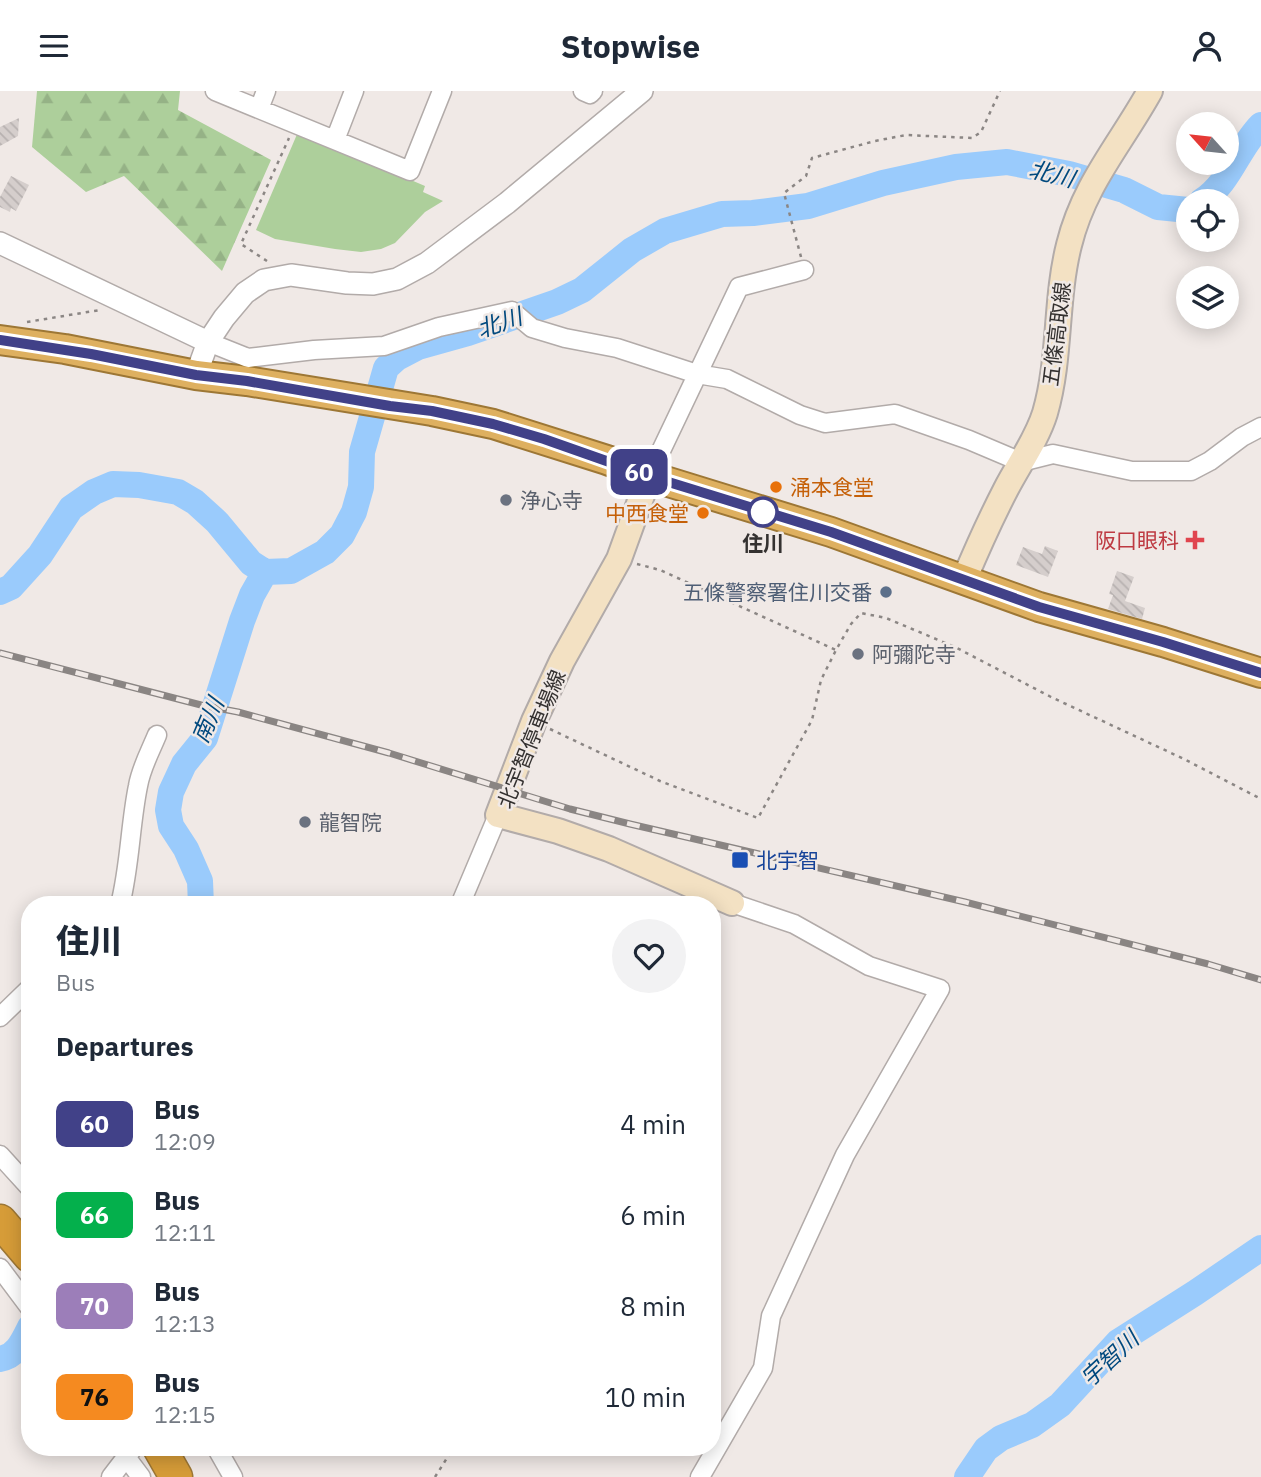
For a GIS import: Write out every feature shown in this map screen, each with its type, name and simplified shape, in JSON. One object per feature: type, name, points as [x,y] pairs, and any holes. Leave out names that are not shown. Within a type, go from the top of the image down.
[{"type":"highway","points":[[8,331],[91,354],[196,375],[432,411],[493,424],[831,532],[1039,607],[1261,673]]},
{"type":"highway","points":[[0,1221],[21,1246]]},
{"type":"highway","points":[[164,1456],[176,1477]]},
{"type":"main road","name":"五條高取線","points":[[964,580],[986,529],[1044,415],[1054,365],[1065,265],[1077,218],[1092,185],[1150,91]]},
{"type":"main road","name":"北宇智停車場線","points":[[649,476],[619,559],[562,661],[534,721],[498,815],[558,831],[608,849],[716,896]]},
{"type":"main road","name":"北宇智停車場線","points":[[721,898],[732,903]]},
{"type":"street","points":[[215,91],[410,171],[442,91]]},
{"type":"street","points":[[258,109],[266,91]]},
{"type":"street","points":[[335,140],[354,91]]},
{"type":"street","points":[[583,91],[590,94],[593,91]]},
{"type":"street","points":[[196,375],[208,342],[224,317],[245,293],[264,281],[291,275],[373,284],[397,279],[426,263],[497,210],[642,91]]},
{"type":"street","points":[[0,243],[208,342],[248,358],[314,350],[384,346],[439,327],[512,311],[532,328],[565,338],[617,348],[697,374],[727,379],[800,415],[825,423],[895,414],[1021,462],[1053,454],[1132,471],[1191,471],[1261,427]]},
{"type":"street","points":[[649,476],[739,287],[804,270]]},
{"type":"street","points":[[122,896],[138,787],[142,769],[157,735]]},
{"type":"street","points":[[464,896],[498,815]]},
{"type":"street","points":[[721,1441],[763,1368],[771,1316],[845,1155],[940,989],[869,967],[794,924],[732,903]]},
{"type":"street","points":[[0,1017],[21,997]]},
{"type":"street","points":[[0,1155],[21,1178]]},
{"type":"street","points":[[0,1268],[21,1296]]},
{"type":"street","points":[[111,1477],[124,1456]]},
{"type":"street","points":[[130,1456],[141,1477]]},
{"type":"street","points":[[221,1456],[233,1477]]},
{"type":"street","points":[[700,1477],[712,1456]]},
{"type":"path","points":[[804,270],[784,193],[806,176],[812,158],[906,135],[972,138],[981,132],[1000,91]]},
{"type":"path","points":[[291,275],[241,244],[296,124]]},
{"type":"path","points":[[8,331],[100,310]]},
{"type":"path","points":[[619,559],[660,570],[836,650]]},
{"type":"path","points":[[534,721],[660,781],[758,818],[812,720],[821,680],[836,650],[851,624],[861,613],[886,618],[955,647],[1261,799]]},
{"type":"path","points":[[435,1477],[448,1456]]},
{"type":"green space","points":[[37,91],[180,91],[178,110],[271,160],[222,271],[124,176],[86,192],[32,147]]},
{"type":"green space","points":[[298,132],[425,186],[423,192],[443,201],[425,212],[395,243],[381,249],[361,252],[335,249],[275,239],[256,230]]},
{"type":"building","points":[[19,118],[18,136],[0,146],[0,127]]},
{"type":"building","points":[[11,176],[29,185],[16,211],[11,208],[10,212],[0,207],[0,197]]},
{"type":"building","points":[[1045,546],[1058,551],[1048,577],[1016,565],[1023,547],[1042,554]]},
{"type":"building","points":[[1117,571],[1134,577],[1125,601],[1145,608],[1142,619],[1108,609],[1113,595],[1109,594]]},
{"type":"waterway","name":"北川","points":[[1216,189],[1261,125]]},
{"type":"waterway","name":"北川","points":[[0,592],[11,587],[40,555],[71,508],[94,492],[113,484],[139,485],[178,492],[195,502],[217,522],[251,563],[265,572],[291,571],[325,552],[342,535],[354,512],[361,487],[362,452],[386,368],[397,358],[418,347],[468,333],[557,302],[582,290],[632,250],[665,231],[722,214],[808,206],[883,183],[956,167],[1007,162],[1069,174],[1124,190],[1158,207],[1176,209]]},
{"type":"waterway","name":"南川","points":[[201,896],[200,881],[186,849],[171,826],[168,810],[171,792],[184,764],[205,738],[242,621],[265,572]]},
{"type":"waterway","name":"宇智川","points":[[967,1477],[986,1449],[1001,1438],[1032,1425],[1060,1405],[1118,1342],[1261,1248]]},
{"type":"waterway","name":"南川","points":[[0,1359],[11,1355],[21,1343]]},
{"type":"railway","points":[[0,653],[201,705],[238,712],[389,753],[570,809],[965,902],[1261,980]]},
{"type":"bus line","name":"60","points":[[0,340],[91,354],[196,375],[432,411],[493,424],[741,506],[831,532],[1039,607],[1261,673]]},
{"type":"place","name":"涌本食堂","points":[[776,487]]},
{"type":"place","name":"浄心寺","points":[[506,500]]},
{"type":"place","name":"住川","points":[[763,512]]},
{"type":"place","name":"中西食堂","points":[[703,513]]},
{"type":"place","name":"阪口眼科","points":[[1195,540]]},
{"type":"place","name":"五條警察署住川交番","points":[[886,592]]},
{"type":"place","name":"阿彌陀寺","points":[[858,654]]},
{"type":"place","name":"龍智院","points":[[305,822]]},
{"type":"place","name":"北宇智","points":[[740,860]]}]
